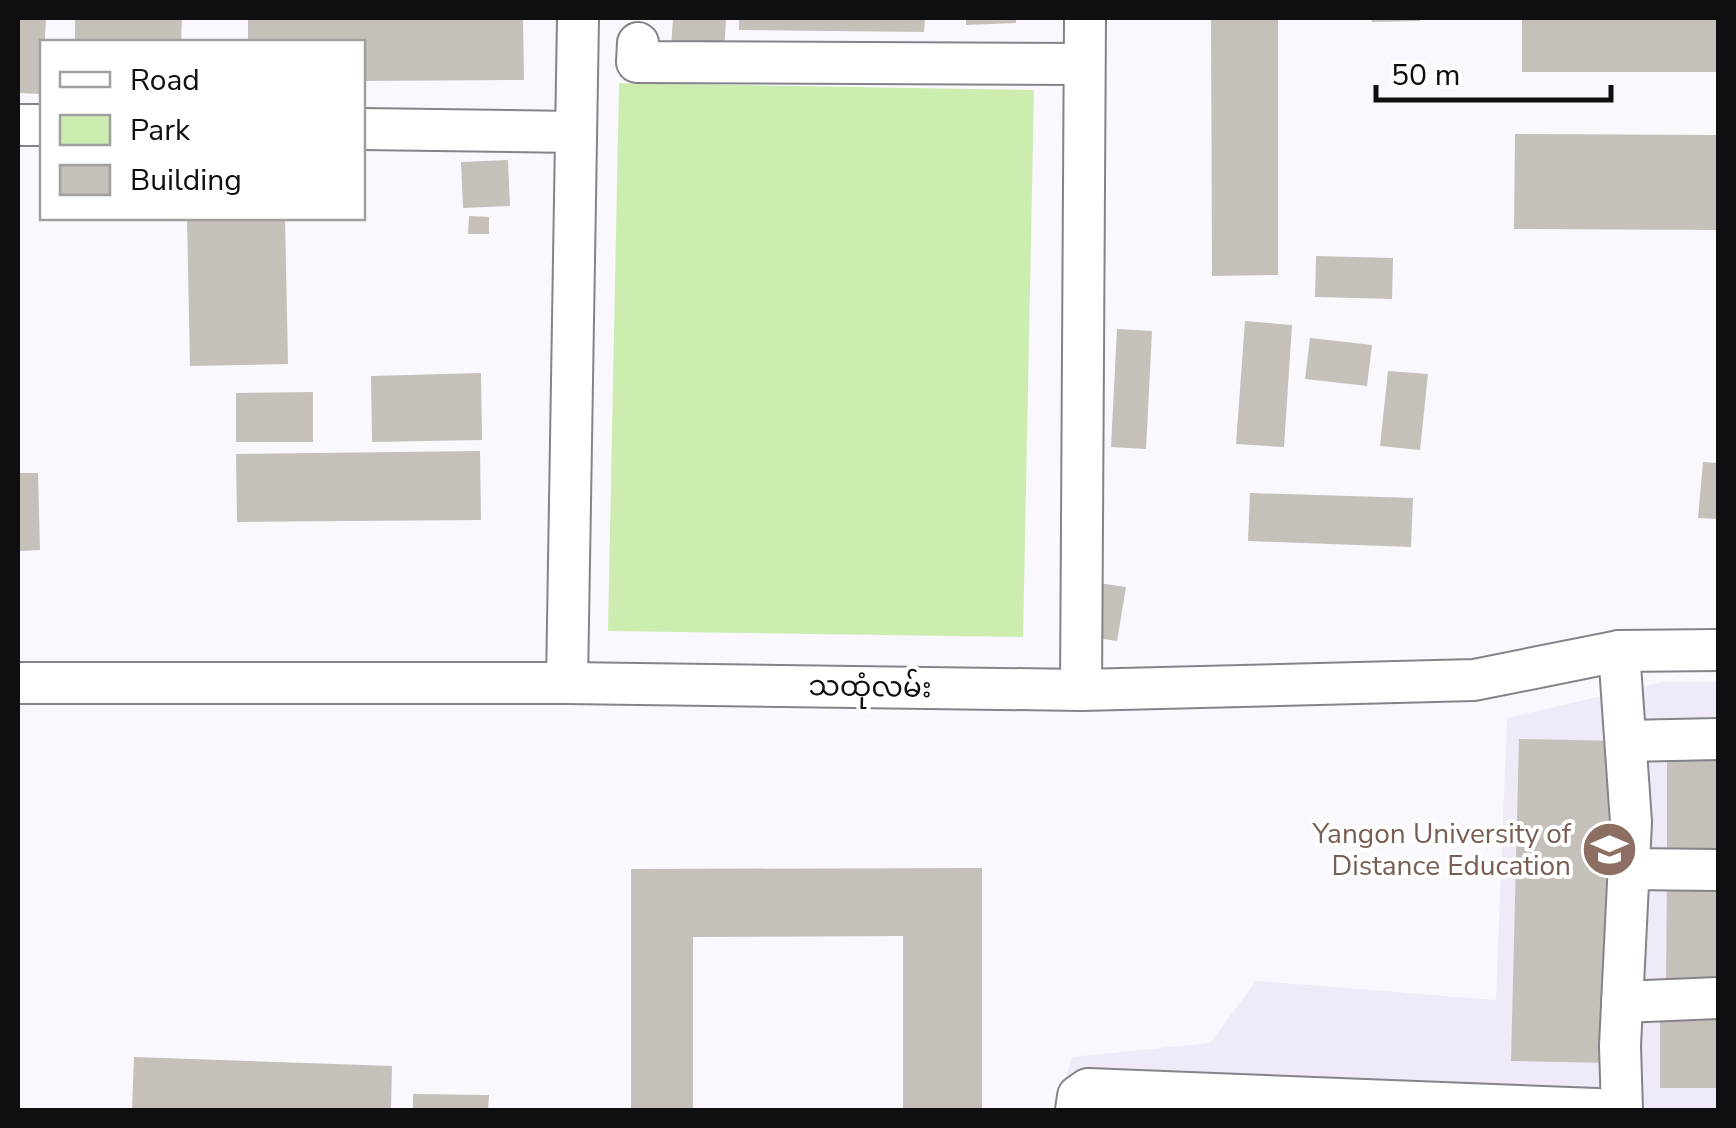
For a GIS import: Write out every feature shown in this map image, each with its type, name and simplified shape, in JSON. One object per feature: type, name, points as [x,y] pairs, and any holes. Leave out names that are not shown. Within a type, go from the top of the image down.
[{"type":"street","points":[[1081,690],[1085,18]]},
{"type":"street","points":[[567,683],[578,29],[638,30],[636,62],[1084,64]]},
{"type":"street","points":[[365,129],[576,132]]},
{"type":"street","name":"သထုံလမ်း","points":[[18,683],[567,683],[1081,690],[1474,680],[1619,651],[1718,650]]},
{"type":"street","points":[[1076,1110],[1078,1096],[1088,1089],[1622,1110],[1622,1002],[1629,869],[1619,651]]},
{"type":"street","points":[[1626,740],[1718,739]]},
{"type":"street","points":[[1629,869],[1718,870]]},
{"type":"street","points":[[1622,1002],[1718,998]]},
{"type":"shaded area","name":"Yangon University of Distance Education","points":[[1662,682],[1718,682],[1718,1108],[1056,1110],[1072,1057],[1210,1043],[1256,981],[1496,1000],[1507,718]]},
{"type":"green space","points":[[619,83],[1034,90],[1023,637],[608,631]]},
{"type":"building","points":[[18,18],[46,18],[45,40],[40,40],[40,94],[18,93]]},
{"type":"building","points":[[75,18],[182,18],[181,40],[75,40]]},
{"type":"building","points":[[248,18],[523,18],[524,80],[365,81],[365,40],[248,40]]},
{"type":"building","points":[[673,18],[726,18],[724,53],[671,50]]},
{"type":"building","points":[[739,18],[925,18],[924,32],[739,30]]},
{"type":"building","points":[[966,18],[1016,18],[1016,23],[966,25]]},
{"type":"building","points":[[1211,18],[1278,18],[1278,275],[1212,276]]},
{"type":"building","points":[[1371,18],[1420,18],[1420,21],[1372,22]]},
{"type":"building","points":[[1522,18],[1718,18],[1718,72],[1522,72]]},
{"type":"building","points":[[1515,134],[1718,135],[1718,230],[1514,229]]},
{"type":"building","points":[[508,160],[510,206],[463,208],[461,162]]},
{"type":"building","points":[[469,216],[489,217],[489,234],[468,234]]},
{"type":"building","points":[[187,220],[285,220],[288,364],[190,366]]},
{"type":"building","points":[[1316,256],[1393,258],[1392,299],[1315,297]]},
{"type":"building","points":[[1245,321],[1292,325],[1284,447],[1236,444]]},
{"type":"building","points":[[1117,329],[1152,331],[1146,449],[1111,447]]},
{"type":"building","points":[[1310,338],[1372,345],[1367,386],[1305,379]]},
{"type":"building","points":[[1388,371],[1428,374],[1420,450],[1380,446]]},
{"type":"building","points":[[481,373],[482,440],[372,442],[371,376]]},
{"type":"building","points":[[313,392],[313,442],[236,442],[236,393]]},
{"type":"building","points":[[480,451],[481,520],[237,522],[236,454]]},
{"type":"building","points":[[1703,462],[1718,463],[1718,519],[1698,518]]},
{"type":"building","points":[[18,473],[38,473],[40,550],[18,551]]},
{"type":"building","points":[[1250,493],[1413,498],[1411,547],[1248,541]]},
{"type":"building","points":[[1099,583],[1126,587],[1117,641],[1090,637]]},
{"type":"building","points":[[1519,739],[1619,741],[1612,1063],[1511,1061]]},
{"type":"building","points":[[1667,752],[1718,753],[1718,853],[1667,853]]},
{"type":"building","points":[[982,868],[982,1110],[903,1110],[903,936],[693,937],[693,1110],[631,1110],[631,869]]},
{"type":"building","points":[[1667,878],[1718,878],[1718,982],[1666,982]]},
{"type":"building","points":[[1660,1012],[1718,1012],[1718,1088],[1660,1088]]},
{"type":"building","points":[[134,1057],[392,1066],[391,1110],[132,1110]]},
{"type":"building","points":[[413,1094],[489,1095],[488,1110],[413,1110]]},
{"type":"place","name":"Yangon University of Distance Education","points":[[1610,850]]}]
